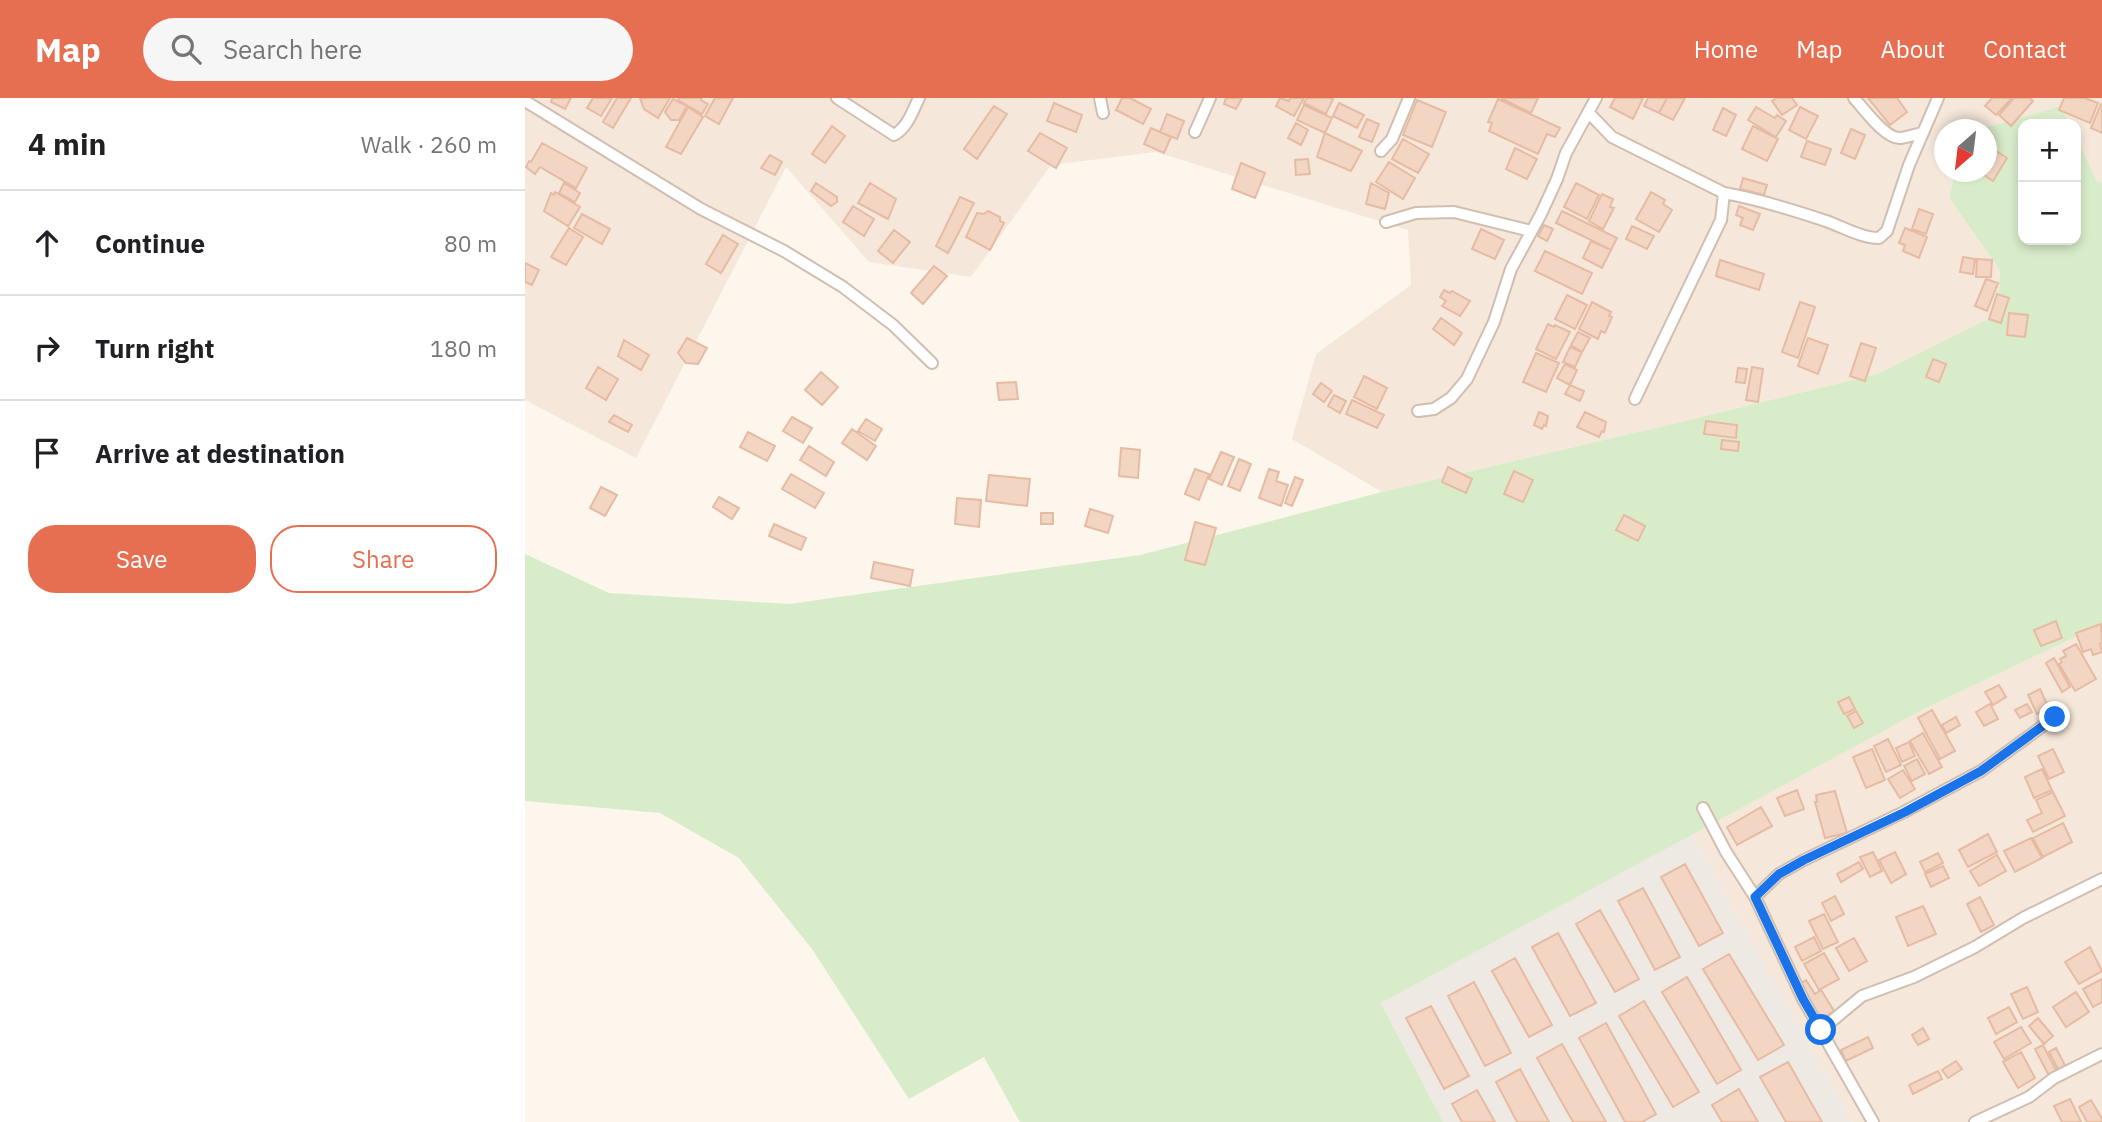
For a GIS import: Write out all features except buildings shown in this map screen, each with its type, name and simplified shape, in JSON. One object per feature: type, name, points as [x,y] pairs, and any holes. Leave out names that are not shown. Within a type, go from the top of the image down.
[{"type":"street","points":[[837,98],[894,135],[902,131],[919,98]]},
{"type":"street","points":[[1100,98],[1103,113]]},
{"type":"street","points":[[1195,132],[1210,98]]},
{"type":"street","points":[[1381,151],[1392,139],[1409,98]]},
{"type":"street","points":[[1418,411],[1434,409],[1451,398],[1467,379],[1494,322],[1511,269],[1557,179],[1566,153],[1596,98]]},
{"type":"street","points":[[1854,98],[1884,132],[1894,137],[1923,132]]},
{"type":"street","points":[[1589,113],[1612,137],[1724,193],[1781,206],[1868,238],[1879,238],[1887,231],[1909,165],[1938,98]]},
{"type":"street","points":[[525,101],[701,209],[783,251],[843,286],[893,325],[932,363]]},
{"type":"street","points":[[1635,399],[1721,220],[1724,193]]},
{"type":"street","points":[[1386,222],[1416,214],[1454,212],[1531,231]]},
{"type":"street","points":[[1755,897],[1779,874],[1804,860],[1905,812],[1981,771],[2055,717]]},
{"type":"street","points":[[1703,808],[1726,852],[1755,897],[1790,974],[1873,1122]]},
{"type":"street","points":[[1821,1030],[1862,996],[1914,977],[2102,879]]},
{"type":"street","points":[[1975,1122],[2029,1097],[2054,1078],[2102,1054]]},
{"type":"shaded area","points":[[525,98],[2102,98],[2102,183],[2097,181],[2081,147],[2081,119],[2067,119],[2061,106],[1997,124],[1997,119],[1934,119],[1934,182],[1953,182],[1949,198],[2000,270],[1997,316],[1877,374],[1382,492],[1292,439],[1316,354],[1411,285],[1408,230],[1156,152],[1051,165],[971,277],[869,262],[786,167],[636,458],[525,400]]},
{"type":"shaded area","points":[[2090,630],[2102,635],[2102,1122],[1852,1122],[1692,834],[1926,708]]},
{"type":"shaded area","points":[[1692,834],[1852,1122],[1443,1122],[1381,1003]]},
{"type":"green space","points":[[2061,106],[2067,119],[2018,119],[2018,245],[2081,245],[2081,147],[2097,181],[2102,183],[2102,635],[2090,630],[1926,708],[1381,1003],[1443,1122],[1020,1122],[984,1057],[909,1099],[812,949],[739,858],[660,813],[525,801],[525,554],[609,593],[789,604],[1140,555],[1382,492],[1877,374],[1997,315],[2000,270],[1949,198],[1953,182],[1997,182],[1997,124]]},
{"type":"route","points":[[1821,1030],[1784,962],[1755,897],[1779,874],[1804,860],[1905,812],[1981,771],[2055,717]]}]
